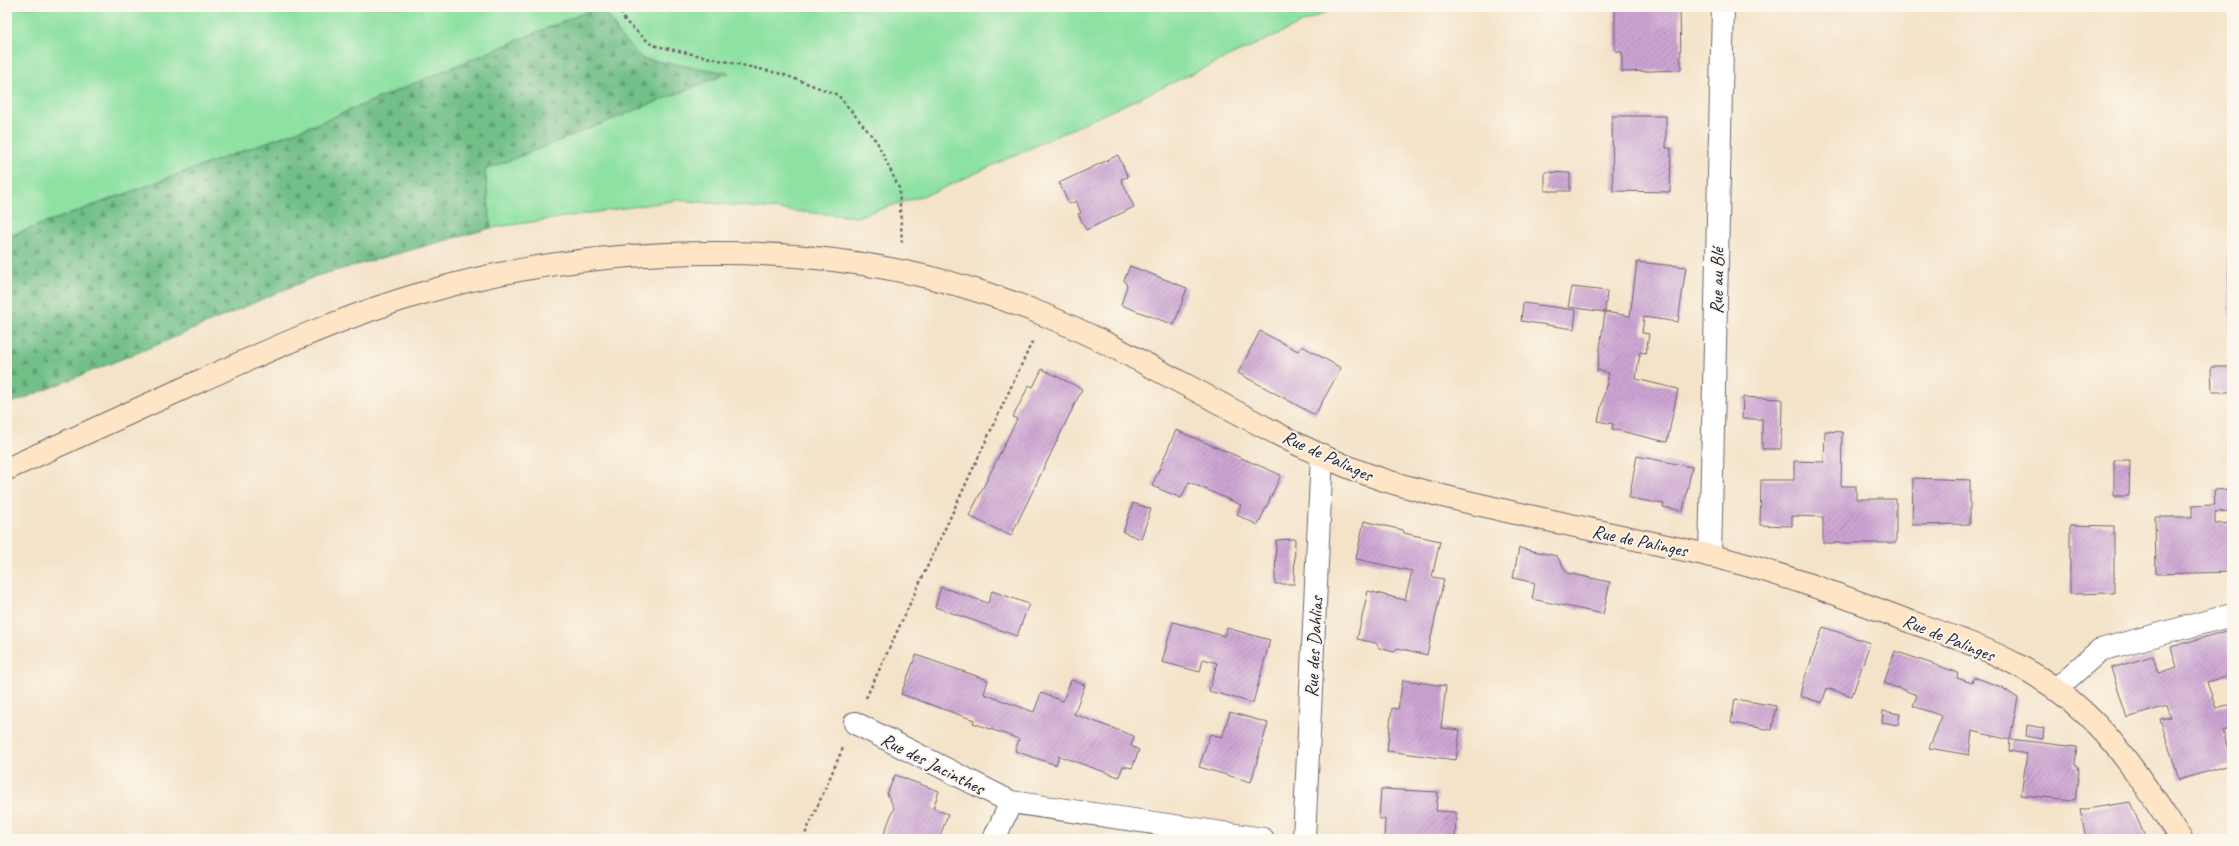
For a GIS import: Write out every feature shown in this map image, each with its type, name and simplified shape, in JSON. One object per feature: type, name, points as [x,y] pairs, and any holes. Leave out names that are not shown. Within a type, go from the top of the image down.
[{"type":"main road","name":"Rue de Palinges","points":[[7,469],[259,355],[359,314],[422,293],[474,279],[600,258],[716,253],[824,258],[864,263],[954,283],[1045,315],[1129,355],[1322,455],[1381,480],[1460,500],[1710,556],[1794,578],[1953,637],[2017,665],[2057,688],[2096,721],[2129,762],[2181,839]]},
{"type":"street","name":"Rue au Blé","points":[[1710,556],[1722,7]]},
{"type":"street","name":"Rue des Dahlias","points":[[1304,839],[1322,455]]},
{"type":"street","points":[[2057,688],[2100,650],[2232,615]]},
{"type":"street","name":"Rue des Jacinthes","points":[[855,723],[1012,802],[1263,839]]},
{"type":"street","points":[[994,839],[1012,802]]},
{"type":"path","points":[[619,7],[625,21],[652,45],[782,74],[838,95],[877,142],[898,188],[904,271]]},
{"type":"path","points":[[803,839],[855,723],[1045,315]]},
{"type":"green space","points":[[7,7],[598,7],[319,123],[7,237]]},
{"type":"green space","points":[[598,7],[604,7],[619,35],[643,59],[729,73],[485,170],[491,228],[316,276],[159,344],[7,405],[7,237],[319,123]]},
{"type":"green space","points":[[604,7],[1337,7],[937,191],[856,217],[678,200],[491,228],[485,170],[728,73],[643,59],[619,35]]},
{"type":"building","points":[[1615,7],[1680,7],[1681,70],[1622,72],[1622,52],[1615,51]]},
{"type":"building","points":[[1612,116],[1666,116],[1666,148],[1671,148],[1670,192],[1613,191]]},
{"type":"building","points":[[1118,155],[1128,177],[1121,179],[1134,207],[1086,230],[1078,214],[1081,213],[1076,201],[1069,204],[1059,183]]},
{"type":"building","points":[[1545,172],[1570,173],[1570,191],[1545,191]]},
{"type":"building","points":[[2229,250],[2232,250],[2232,329],[2229,330]]},
{"type":"building","points":[[1637,262],[1686,267],[1678,322],[1644,317],[1642,333],[1649,334],[1646,353],[1640,352],[1636,379],[1678,389],[1667,442],[1612,429],[1613,424],[1598,421],[1609,373],[1597,370],[1605,312],[1630,316]]},
{"type":"building","points":[[1130,266],[1187,288],[1174,325],[1121,305],[1127,286],[1124,280]]},
{"type":"building","points":[[1572,287],[1607,291],[1605,312],[1568,307]]},
{"type":"building","points":[[1523,303],[1576,310],[1574,329],[1521,321]]},
{"type":"building","points":[[1260,331],[1298,351],[1302,346],[1341,368],[1315,415],[1238,373]]},
{"type":"building","points":[[2211,367],[2232,367],[2232,392],[2212,392]]},
{"type":"building","points":[[1042,369],[1082,389],[1011,536],[969,516],[1017,419],[1013,417],[1029,385],[1033,387]]},
{"type":"building","points":[[1743,397],[1782,399],[1781,449],[1762,449],[1762,419],[1742,419]]},
{"type":"building","points":[[1176,430],[1281,475],[1258,525],[1237,515],[1241,505],[1189,482],[1181,498],[1152,486]]},
{"type":"building","points":[[1825,431],[1842,432],[1841,486],[1856,486],[1856,499],[1896,499],[1896,543],[1823,543],[1823,517],[1792,516],[1792,526],[1760,525],[1761,480],[1794,480],[1794,461],[1824,462]]},
{"type":"building","points":[[1637,456],[1692,467],[1683,511],[1663,507],[1664,504],[1629,498]]},
{"type":"building","points":[[2114,460],[2130,460],[2129,496],[2114,496]]},
{"type":"building","points":[[1913,478],[1970,480],[1970,524],[1912,525]]},
{"type":"building","points":[[2232,489],[2232,511],[2215,512],[2215,524],[2232,523],[2232,572],[2156,574],[2155,517],[2192,517],[2192,506],[2215,505],[2214,490]]},
{"type":"building","points":[[1133,503],[1151,509],[1141,539],[1123,532]]},
{"type":"building","points":[[1364,521],[1403,530],[1404,533],[1440,541],[1432,577],[1444,579],[1427,655],[1398,648],[1394,652],[1379,648],[1376,643],[1357,639],[1368,591],[1405,600],[1412,571],[1356,559]]},
{"type":"building","points":[[2070,525],[2114,526],[2114,593],[2070,594]]},
{"type":"building","points":[[1295,539],[1294,584],[1275,584],[1276,540]]},
{"type":"building","points":[[1519,548],[1557,556],[1567,573],[1610,582],[1603,614],[1532,599],[1535,583],[1513,578]]},
{"type":"building","points":[[941,587],[988,603],[992,591],[1029,604],[1017,636],[935,607]]},
{"type":"building","points":[[1173,622],[1224,636],[1227,628],[1270,640],[1253,703],[1209,691],[1217,663],[1203,659],[1200,672],[1162,662]]},
{"type":"building","points":[[1823,627],[1870,643],[1852,696],[1827,688],[1822,703],[1800,696],[1802,686]]},
{"type":"building","points":[[2232,629],[2232,674],[2207,682],[2216,708],[2232,704],[2232,728],[2223,731],[2232,764],[2179,780],[2160,719],[2171,717],[2167,706],[2127,718],[2111,668],[2153,656],[2158,673],[2177,667],[2171,647]]},
{"type":"building","points":[[1895,651],[1956,672],[1958,673],[1957,678],[1972,683],[1974,677],[2001,687],[2018,698],[2010,739],[2077,747],[2075,765],[2078,766],[2079,771],[2075,800],[2021,795],[2027,754],[2009,751],[2010,740],[1972,731],[1969,755],[1929,748],[1942,716],[1913,706],[1917,695],[1884,683]]},
{"type":"building","points":[[916,655],[988,680],[984,694],[1034,712],[1041,693],[1063,701],[1071,680],[1085,685],[1074,714],[1134,736],[1131,746],[1139,750],[1132,768],[1123,766],[1119,777],[1059,756],[1056,765],[1015,751],[1019,739],[973,723],[974,720],[901,694]]},
{"type":"building","points":[[1403,680],[1446,686],[1441,728],[1460,730],[1456,760],[1387,751],[1392,708],[1398,709]]},
{"type":"building","points":[[1735,699],[1776,706],[1772,730],[1731,723]]},
{"type":"building","points":[[1883,711],[1900,714],[1898,725],[1882,722]]},
{"type":"building","points":[[1230,712],[1268,723],[1251,782],[1199,767],[1210,734],[1222,737]]},
{"type":"building","points":[[2027,725],[2044,728],[2043,739],[2026,736]]},
{"type":"building","points":[[895,775],[939,791],[933,808],[948,814],[939,839],[882,839],[894,808],[887,794]]},
{"type":"building","points":[[1381,789],[1438,792],[1436,811],[1456,812],[1455,839],[1384,839],[1385,819],[1379,819]]},
{"type":"building","points":[[2130,802],[2146,839],[2086,839],[2080,810]]},
{"type":"building","points":[[1150,833],[1175,838],[1175,839],[1149,839]]}]
